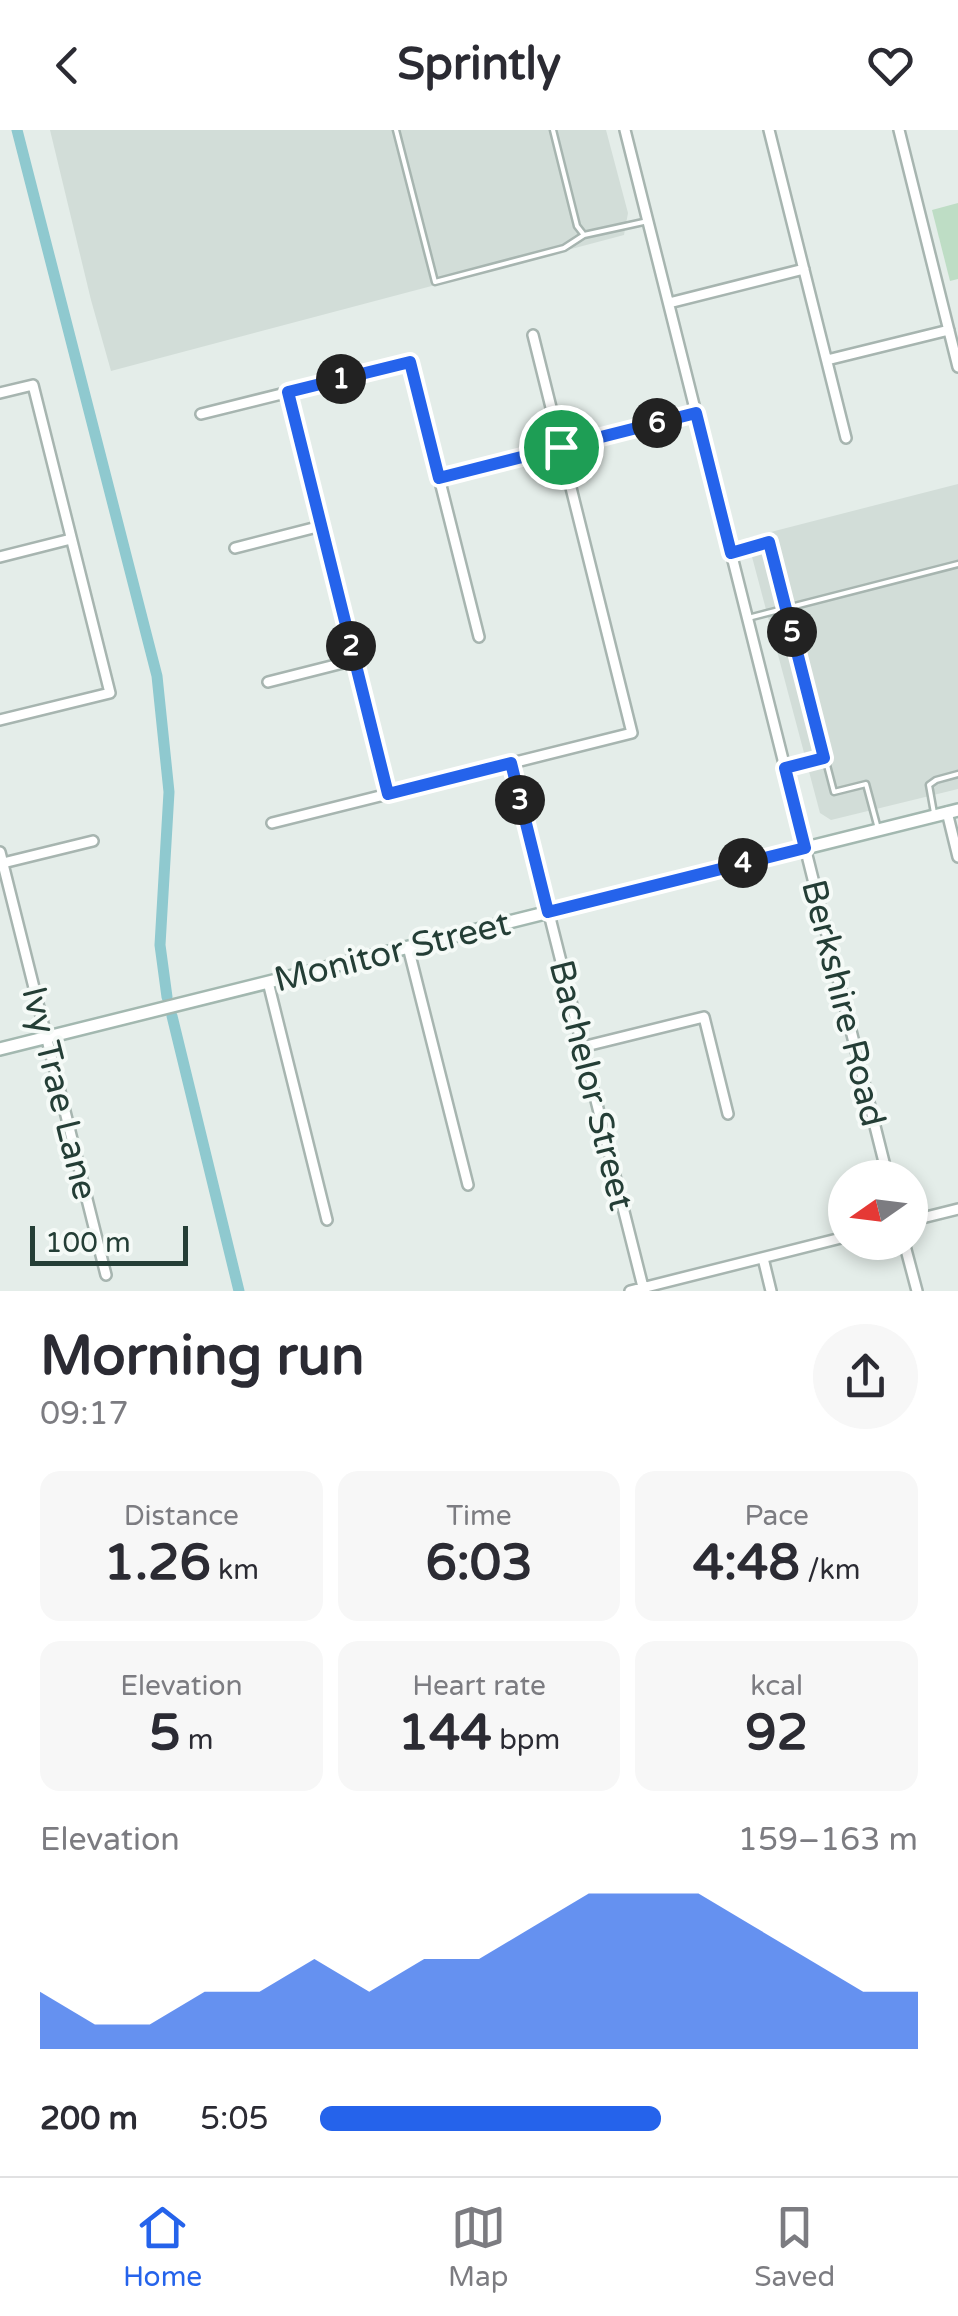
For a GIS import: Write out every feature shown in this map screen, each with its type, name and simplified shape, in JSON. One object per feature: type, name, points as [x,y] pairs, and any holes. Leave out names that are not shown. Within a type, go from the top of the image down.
[{"type":"street","name":"Berkshire Road","points":[[625,130],[883,1160]]},
{"type":"street","points":[[769,130],[846,438]]},
{"type":"street","points":[[899,130],[958,367]]},
{"type":"street","points":[[669,303],[804,269]]},
{"type":"street","points":[[827,360],[949,330]]},
{"type":"street","points":[[272,823],[632,732],[532,335]]},
{"type":"street","points":[[201,414],[410,362],[479,638]]},
{"type":"street","points":[[0,393],[33,385],[110,693],[0,720]]},
{"type":"street","points":[[288,392],[388,794]]},
{"type":"street","points":[[439,478],[696,413]]},
{"type":"street","points":[[234,548],[321,526]]},
{"type":"street","points":[[0,557],[71,539]]},
{"type":"street","points":[[268,682],[355,660]]},
{"type":"street","name":"Bachelor Street","points":[[511,763],[643,1289]]},
{"type":"street","points":[[946,812],[958,857]]},
{"type":"street","name":"Monitor Street","points":[[0,1049],[946,812]]},
{"type":"street","points":[[3,864],[93,841]]},
{"type":"street","name":"Ivy Trae Lane","points":[[0,852],[106,1275]]},
{"type":"street","points":[[408,947],[468,1185]]},
{"type":"street","points":[[268,982],[328,1220]]},
{"type":"street","points":[[582,1048],[704,1017],[728,1114]]},
{"type":"street","points":[[928,1216],[958,1209]]},
{"type":"street","points":[[630,1291],[828,1241]]},
{"type":"street","points":[[763,1258],[772,1291]]},
{"type":"street","points":[[908,1260],[916,1291]]},
{"type":"lane","points":[[396,130],[435,282],[564,248],[584,235],[648,220]]},
{"type":"lane","points":[[553,130],[577,226],[584,235]]},
{"type":"lane","points":[[731,553],[769,542],[834,792],[866,784],[878,830]]},
{"type":"lane","points":[[748,618],[958,564]]},
{"type":"lane","points":[[785,768],[824,758]]},
{"type":"lane","points":[[946,812],[929,785],[958,774]]},
{"type":"shaded area","points":[[50,130],[606,130],[628,213],[624,235],[111,371]]},
{"type":"shaded area","points":[[958,484],[958,789],[831,820],[820,813],[747,538]]},
{"type":"green space","points":[[958,203],[958,279],[950,281],[932,210]]},
{"type":"waterway","points":[[17,130],[157,676],[169,792],[160,945],[167,997]]},
{"type":"waterway","points":[[172,1016],[239,1291]]},
{"type":"route","points":[[410,362],[439,478],[561,447],[696,413],[731,553],[769,542],[824,758],[785,768],[805,848],[548,912],[511,763],[388,794],[288,392],[410,362]]}]
